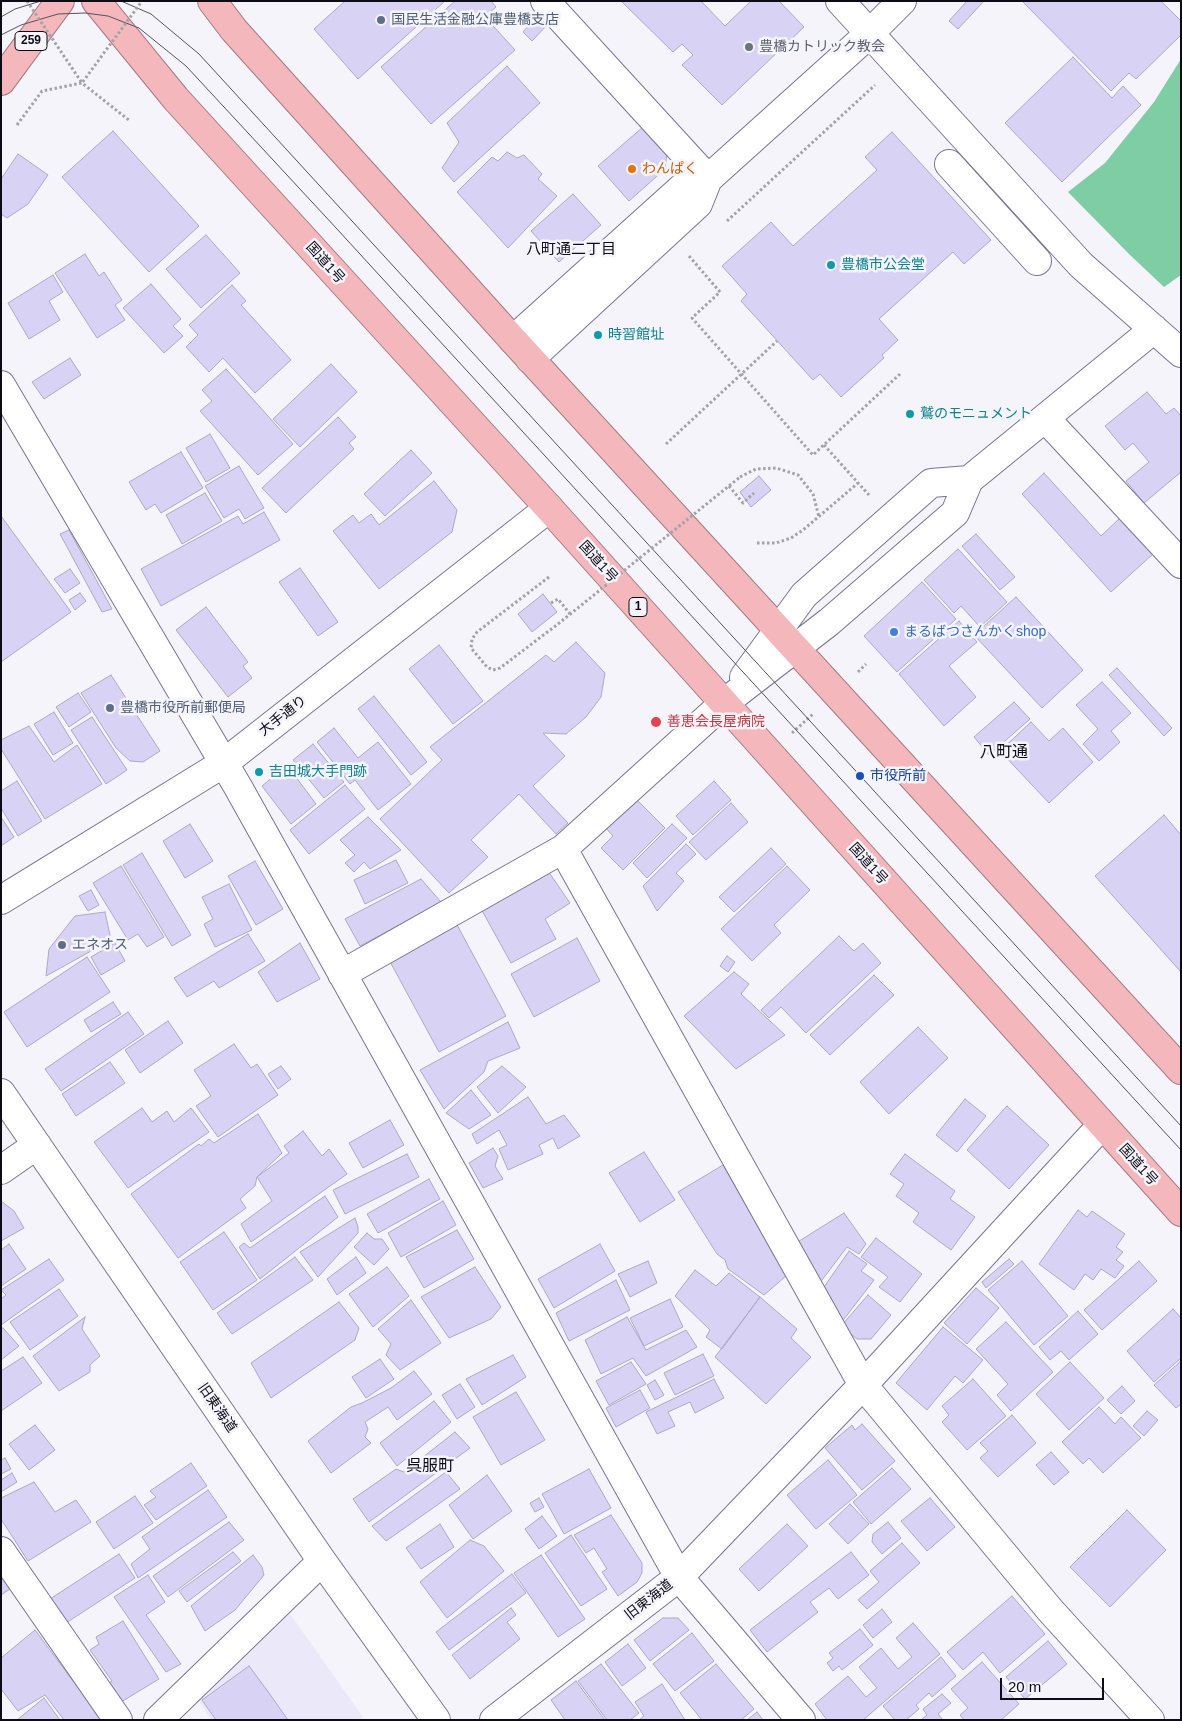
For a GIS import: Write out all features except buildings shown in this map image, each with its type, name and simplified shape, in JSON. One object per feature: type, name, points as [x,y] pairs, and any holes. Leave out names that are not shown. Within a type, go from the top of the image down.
[{"type":"highway","name":"259","points":[[1,81],[60,1]]},
{"type":"highway","name":"国道1号","points":[[96,1],[176,99],[549,508],[1181,1212]]},
{"type":"highway","points":[[212,1],[234,30],[522,350],[1181,1070]]},
{"type":"street","points":[[545,1],[708,179]]},
{"type":"street","points":[[840,1],[1081,265],[1181,353]]},
{"type":"street","points":[[522,350],[683,187],[708,179],[869,34],[902,1]]},
{"type":"street","points":[[949,164],[1029,268],[1081,265]]},
{"type":"street","points":[[787,639],[829,622],[955,513],[969,480],[1154,329]]},
{"type":"street","points":[[1,385],[224,763],[679,1577],[863,1386],[1102,1126]]},
{"type":"street","points":[[1045,418],[1181,564]]},
{"type":"street","points":[[342,974],[562,849],[724,704],[787,639],[804,595],[931,483],[969,480]]},
{"type":"street","name":"大手通り","points":[[1,900],[224,763],[549,508]]},
{"type":"street","points":[[562,849],[863,1386],[1050,1610],[1150,1720]]},
{"type":"street","name":"旧東海道","points":[[1,1094],[322,1561],[436,1720]]},
{"type":"street","points":[[1,1170],[36,1145]]},
{"type":"street","points":[[1,1551],[118,1720]]},
{"type":"street","points":[[158,1720],[322,1561]]},
{"type":"street","name":"旧東海道","points":[[494,1720],[679,1577],[801,1720]]},
{"type":"path","points":[[27,1],[82,84],[130,121]]},
{"type":"path","points":[[17,125],[42,91],[82,84],[142,1]]},
{"type":"path","points":[[725,223],[876,85]]},
{"type":"path","points":[[696,250],[689,256],[720,292],[692,318],[813,455],[900,374]]},
{"type":"path","points":[[666,444],[777,341]]},
{"type":"path","points":[[824,445],[875,502]]},
{"type":"path","points":[[550,577],[477,632],[472,639],[471,648],[487,667],[493,670],[500,668],[740,477],[756,469],[776,468],[798,475],[812,494],[819,516]]},
{"type":"path","points":[[757,543],[776,543],[792,538],[858,483]]},
{"type":"path","points":[[729,486],[743,502],[754,493]]},
{"type":"path","points":[[550,603],[558,599],[570,614]]},
{"type":"shaded area","points":[[290,1614],[363,1717],[359,1720],[211,1720],[199,1701]]},
{"type":"green space","points":[[1181,59],[1181,275],[1164,287],[1068,192],[1105,163],[1154,102]]},
{"type":"tram line","points":[[1,17],[15,9],[41,1]]},
{"type":"tram line","points":[[121,1],[151,14],[199,54],[1181,1126]]},
{"type":"tram line","points":[[1,35],[21,25],[58,14],[85,13],[108,16],[139,28],[186,66],[1181,1150]]},
{"type":"place","name":"国民生活金融公庫豊橋支店","points":[[381,20]]},
{"type":"place","name":"豊橋カトリック教会","points":[[749,47]]},
{"type":"place","name":"わんぱく","points":[[632,169]]},
{"type":"place","name":"豊橋市公会堂","points":[[831,265]]},
{"type":"place","name":"時習館址","points":[[598,335]]},
{"type":"place","name":"鷲のモニュメント","points":[[910,414]]},
{"type":"place","name":"まるばつさんかくshop","points":[[894,632]]},
{"type":"place","name":"豊橋市役所前郵便局","points":[[110,708]]},
{"type":"place","name":"善恵会長屋病院","points":[[656,722]]},
{"type":"place","name":"吉田城大手門跡","points":[[259,772]]},
{"type":"place","name":"市役所前","points":[[860,776]]},
{"type":"place","name":"エネオス","points":[[62,945]]},
{"type":"district","name":"八町通二丁目","points":[[571,250]]},
{"type":"district","name":"八町通","points":[[1004,753]]},
{"type":"district","name":"呉服町","points":[[430,1467]]}]
